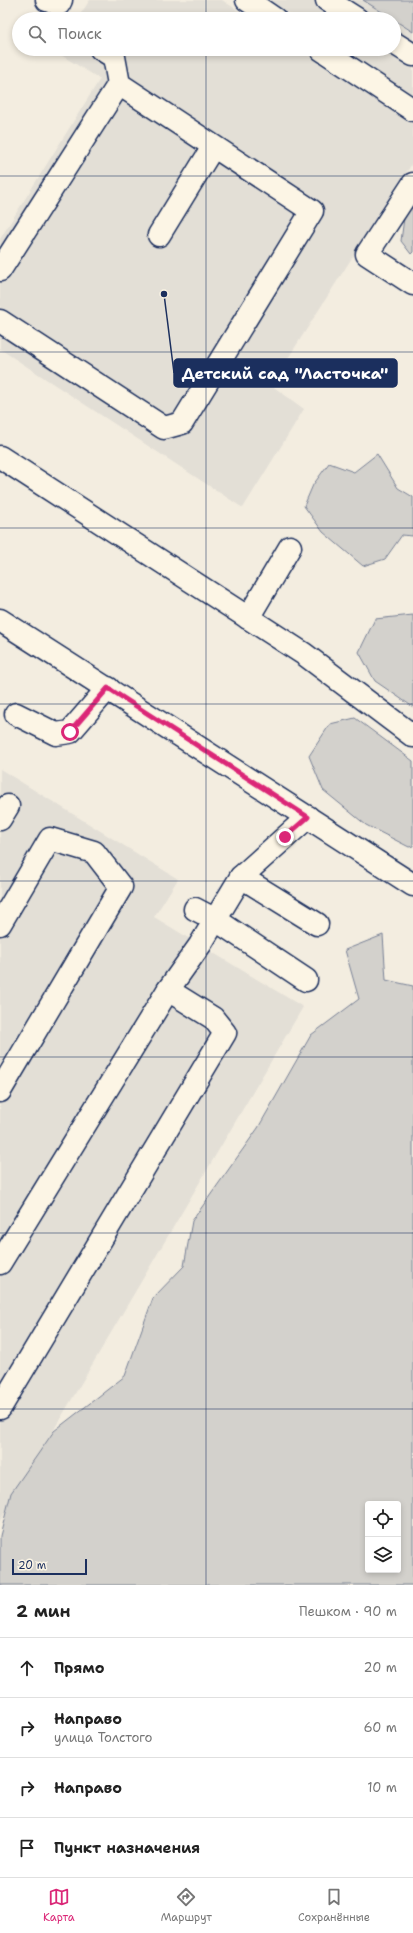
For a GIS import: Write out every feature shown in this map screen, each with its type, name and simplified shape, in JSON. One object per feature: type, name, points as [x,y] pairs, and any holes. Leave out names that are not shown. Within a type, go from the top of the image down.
[{"type":"street","points":[[246,0],[264,12]]},
{"type":"street","points":[[327,0],[346,12]]},
{"type":"street","points":[[401,47],[413,55]]},
{"type":"street","points":[[0,270],[119,84],[114,57],[112,56]]},
{"type":"street","points":[[332,56],[413,110]]},
{"type":"street","points":[[0,321],[164,428],[182,423],[312,211],[119,84]]},
{"type":"street","points":[[159,235],[213,147]]},
{"type":"street","points":[[413,184],[367,254],[413,284]]},
{"type":"street","points":[[0,457],[304,654],[413,736]]},
{"type":"street","points":[[248,618],[290,547]]},
{"type":"street","points":[[0,620],[412,883]]},
{"type":"street","points":[[16,714],[56,734],[70,732],[108,688]]},
{"type":"street","points":[[0,1263],[168,990],[216,920],[241,877],[308,817]]},
{"type":"street","points":[[0,924],[50,839],[94,852],[121,887],[0,1091]]},
{"type":"street","points":[[241,877],[317,924]]},
{"type":"street","points":[[195,909],[216,920],[306,980]]},
{"type":"street","points":[[0,1408],[225,1033],[213,1018],[168,990]]},
{"type":"shaded area","points":[[90,0],[222,0],[240,12],[82,12]]},
{"type":"shaded area","points":[[268,0],[413,0],[413,96],[353,56],[401,56],[401,12],[286,12]]},
{"type":"shaded area","points":[[363,0],[413,0],[413,32],[401,24],[401,12],[382,12]]},
{"type":"shaded area","points":[[63,56],[309,56],[413,124],[413,162],[271,385],[304,409],[243,508],[0,349],[0,239],[100,79]]},
{"type":"shaded area","points":[[413,204],[413,252],[411,254],[401,241],[404,218]]},
{"type":"shaded area","points":[[377,454],[398,488],[413,497],[413,536],[402,535],[385,559],[363,566],[323,532],[304,506],[313,485],[329,463],[354,472]]},
{"type":"shaded area","points":[[413,615],[413,707],[375,681],[359,652],[375,619]]},
{"type":"shaded area","points":[[355,718],[413,761],[413,846],[409,847],[366,825],[323,790],[309,756],[330,724]]},
{"type":"shaded area","points":[[0,769],[178,879],[154,917],[303,1007],[0,1521]]},
{"type":"shaded area","points":[[383,935],[386,980],[413,986],[413,1585],[0,1585],[0,1536],[11,1493],[54,1431],[125,1376],[153,1298],[184,1266],[192,1221],[258,1128],[311,1035],[359,999],[345,950]]},
{"type":"place","name":"Детский сад \"Ласточка\"","points":[[164,294]]},
{"type":"route","points":[[70,732],[108,688],[308,817],[285,837]]}]
